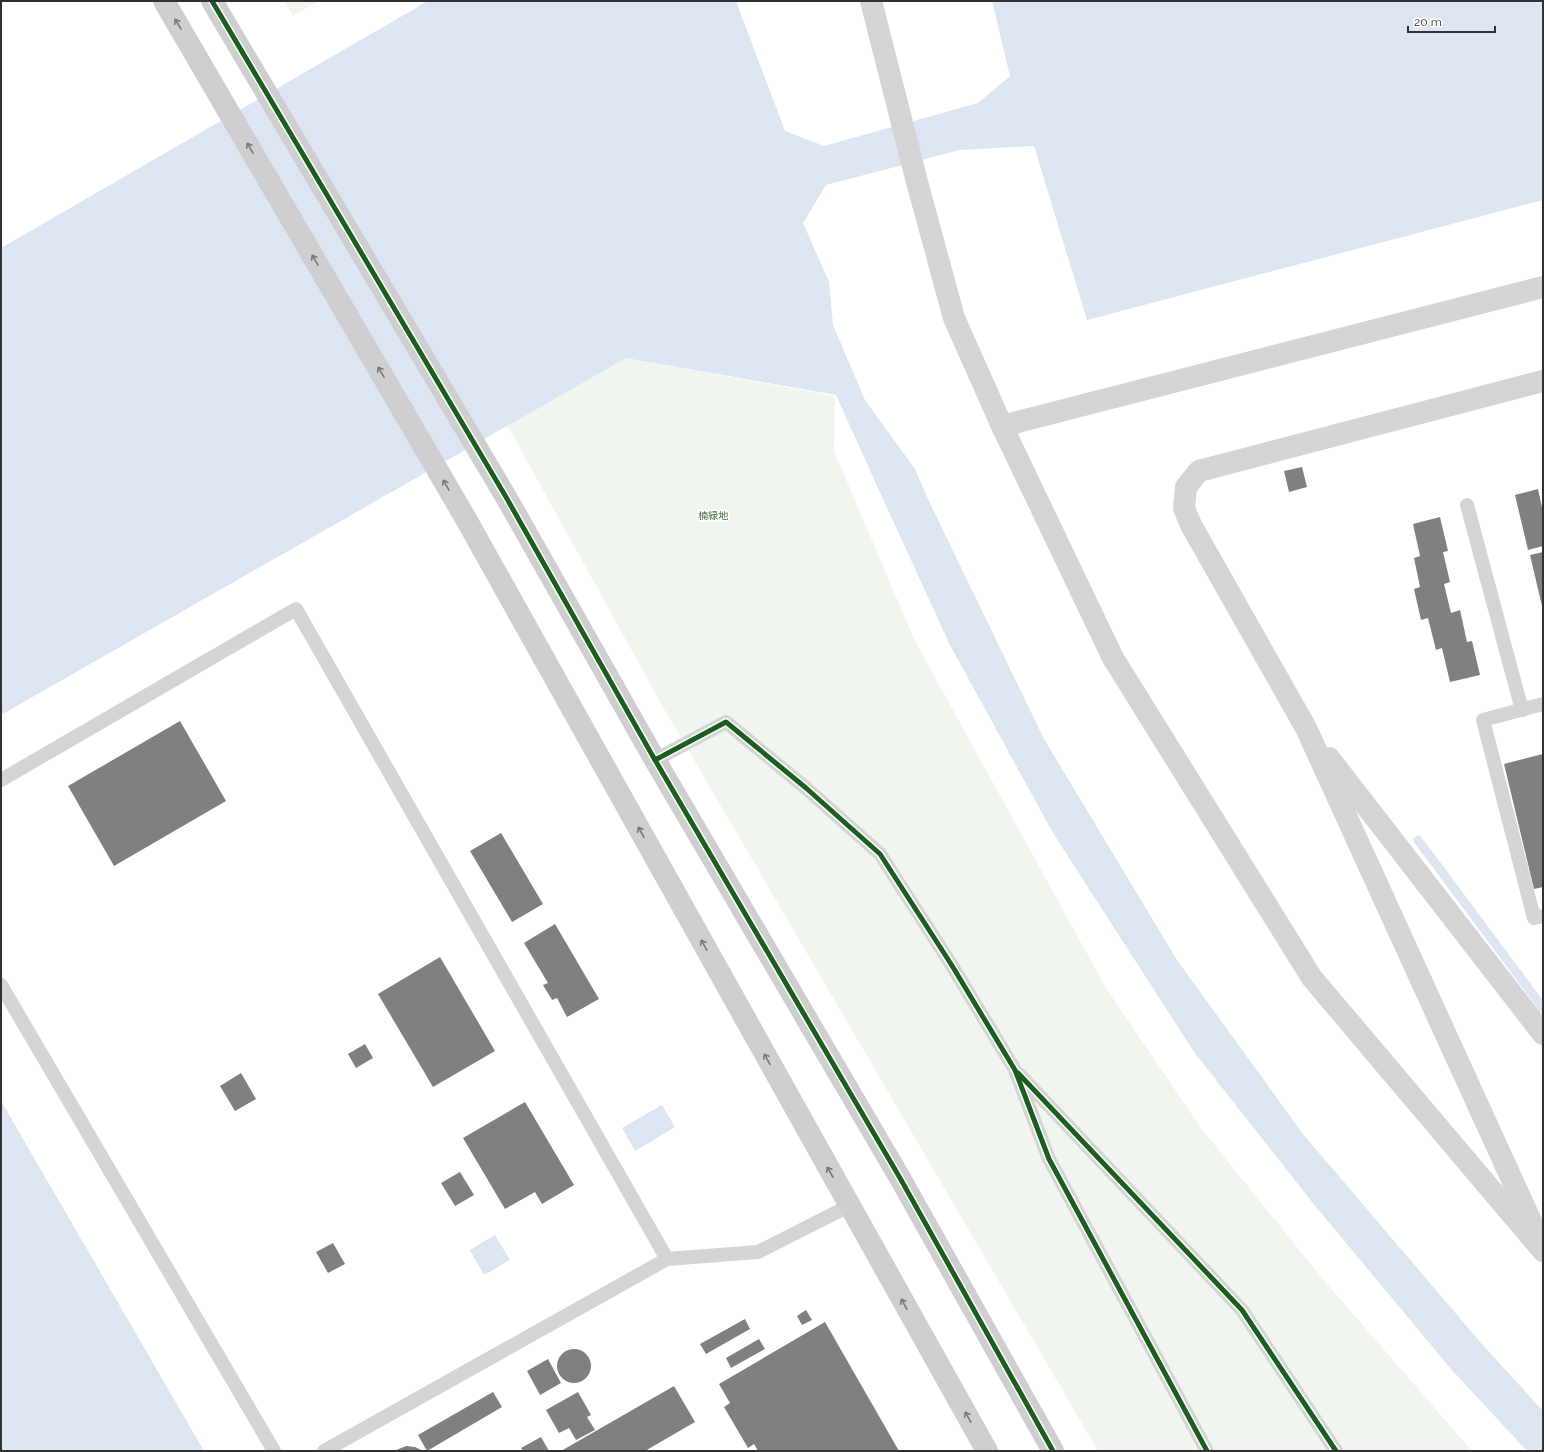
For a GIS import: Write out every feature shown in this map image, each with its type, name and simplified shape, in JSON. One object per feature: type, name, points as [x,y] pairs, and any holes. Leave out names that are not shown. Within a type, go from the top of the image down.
[{"type":"street","points":[[164,1],[466,519],[987,1451]]},
{"type":"street","points":[[212,1],[506,497],[655,760],[900,1178],[1053,1451]]},
{"type":"street","points":[[871,1],[898,110],[954,318],[1002,426],[1113,658],[1312,978],[1543,1251]]},
{"type":"street","points":[[1002,426],[1543,287]]},
{"type":"street","points":[[1543,381],[1199,471],[1186,487],[1184,508],[1191,525],[1306,728],[1543,1248]]},
{"type":"street","points":[[1306,728],[1543,1034]]},
{"type":"lane","points":[[1467,505],[1522,710]]},
{"type":"lane","points":[[1,780],[296,609],[667,1259]]},
{"type":"lane","points":[[1543,704],[1483,720],[1534,918],[1543,916]]},
{"type":"lane","points":[[655,760],[726,722],[806,788],[880,854],[952,964],[1015,1070],[1049,1159],[1206,1451]]},
{"type":"lane","points":[[1,985],[274,1451]]},
{"type":"lane","points":[[1015,1070],[1242,1310],[1336,1451]]},
{"type":"lane","points":[[324,1451],[667,1259],[758,1252],[849,1206]]},
{"type":"green space","points":[[284,1],[318,1],[293,16]]},
{"type":"green space","name":"楠緑地","points":[[626,358],[835,396],[834,451],[915,641],[1106,988],[1201,1128],[1321,1277],[1472,1451],[1098,1451],[663,707],[507,425]]},
{"type":"shaded area","points":[[428,1],[736,1],[785,131],[824,146],[978,103],[1010,76],[992,1],[1543,1],[1543,200],[1087,320],[1034,146],[960,150],[826,185],[803,223],[829,282],[833,325],[865,400],[915,469],[927,497],[1044,739],[1177,960],[1303,1134],[1481,1343],[1543,1411],[1543,1451],[1527,1451],[1451,1369],[1312,1202],[1194,1052],[1053,833],[950,645],[836,395],[626,358],[1,715],[1,248]]},
{"type":"shaded area","points":[[1,1101],[204,1451],[1,1451]]},
{"type":"shaded area","points":[[662,1105],[675,1127],[635,1151],[622,1128]]},
{"type":"shaded area","points":[[495,1235],[510,1260],[484,1275],[470,1250]]},
{"type":"building","points":[[1302,467],[1307,487],[1289,492],[1284,471]]},
{"type":"building","points":[[1538,489],[1543,512],[1543,546],[1528,550],[1515,495]]},
{"type":"building","points":[[1440,517],[1448,551],[1443,552],[1450,582],[1444,584],[1451,613],[1460,610],[1467,642],[1472,641],[1480,675],[1450,682],[1442,648],[1436,650],[1428,618],[1421,620],[1414,589],[1420,587],[1414,558],[1420,556],[1413,524]]},
{"type":"building","points":[[1543,552],[1543,606],[1542,606],[1530,555]]},
{"type":"building","points":[[180,721],[226,801],[114,866],[68,786]]},
{"type":"building","points":[[1543,754],[1543,887],[1534,889],[1504,764]]},
{"type":"building","points":[[501,833],[543,904],[512,922],[470,851]]},
{"type":"building","points":[[555,924],[599,999],[567,1017],[557,998],[552,1000],[543,985],[548,983],[524,943]]},
{"type":"building","points":[[440,957],[495,1051],[433,1087],[378,994]]},
{"type":"building","points":[[365,1044],[373,1058],[356,1068],[348,1054]]},
{"type":"building","points":[[241,1073],[256,1099],[235,1111],[220,1086]]},
{"type":"building","points":[[525,1102],[574,1185],[542,1204],[535,1192],[505,1209],[463,1138]]},
{"type":"building","points":[[460,1172],[474,1195],[455,1206],[441,1183]]},
{"type":"building","points":[[333,1243],[345,1264],[328,1273],[316,1252]]},
{"type":"building","points":[[806,1310],[812,1320],[802,1325],[797,1316]]},
{"type":"building","points":[[745,1319],[750,1329],[706,1354],[700,1344]]},
{"type":"building","points":[[825,1322],[899,1451],[758,1451],[754,1444],[748,1448],[724,1407],[730,1403],[719,1384]]},
{"type":"building","points":[[759,1339],[765,1349],[731,1368],[726,1358]]},
{"type":"building","points":[[574,1349],[586,1354],[591,1366],[586,1378],[574,1383],[562,1378],[557,1366],[562,1354]]},
{"type":"building","points":[[548,1359],[561,1383],[540,1395],[527,1371]]},
{"type":"building","points":[[674,1386],[695,1422],[645,1451],[561,1451]]},
{"type":"building","points":[[493,1392],[502,1407],[427,1451],[418,1435]]},
{"type":"building","points":[[578,1392],[591,1415],[587,1417],[595,1430],[576,1440],[569,1428],[559,1433],[546,1410]]},
{"type":"building","points":[[541,1437],[549,1451],[523,1451],[521,1448]]},
{"type":"building","points":[[406,1446],[415,1447],[423,1451],[394,1451]]},
{"type":"waterway","points":[[1418,840],[1543,1008]]},
{"type":"cycle path","points":[[212,1],[506,497],[655,760],[900,1178],[1053,1451]]},
{"type":"cycle path","points":[[655,760],[726,722],[806,788],[880,854],[951,964],[1015,1070],[1049,1159],[1207,1451]]},
{"type":"cycle path","points":[[1018,1073],[1242,1310],[1336,1451]]}]
